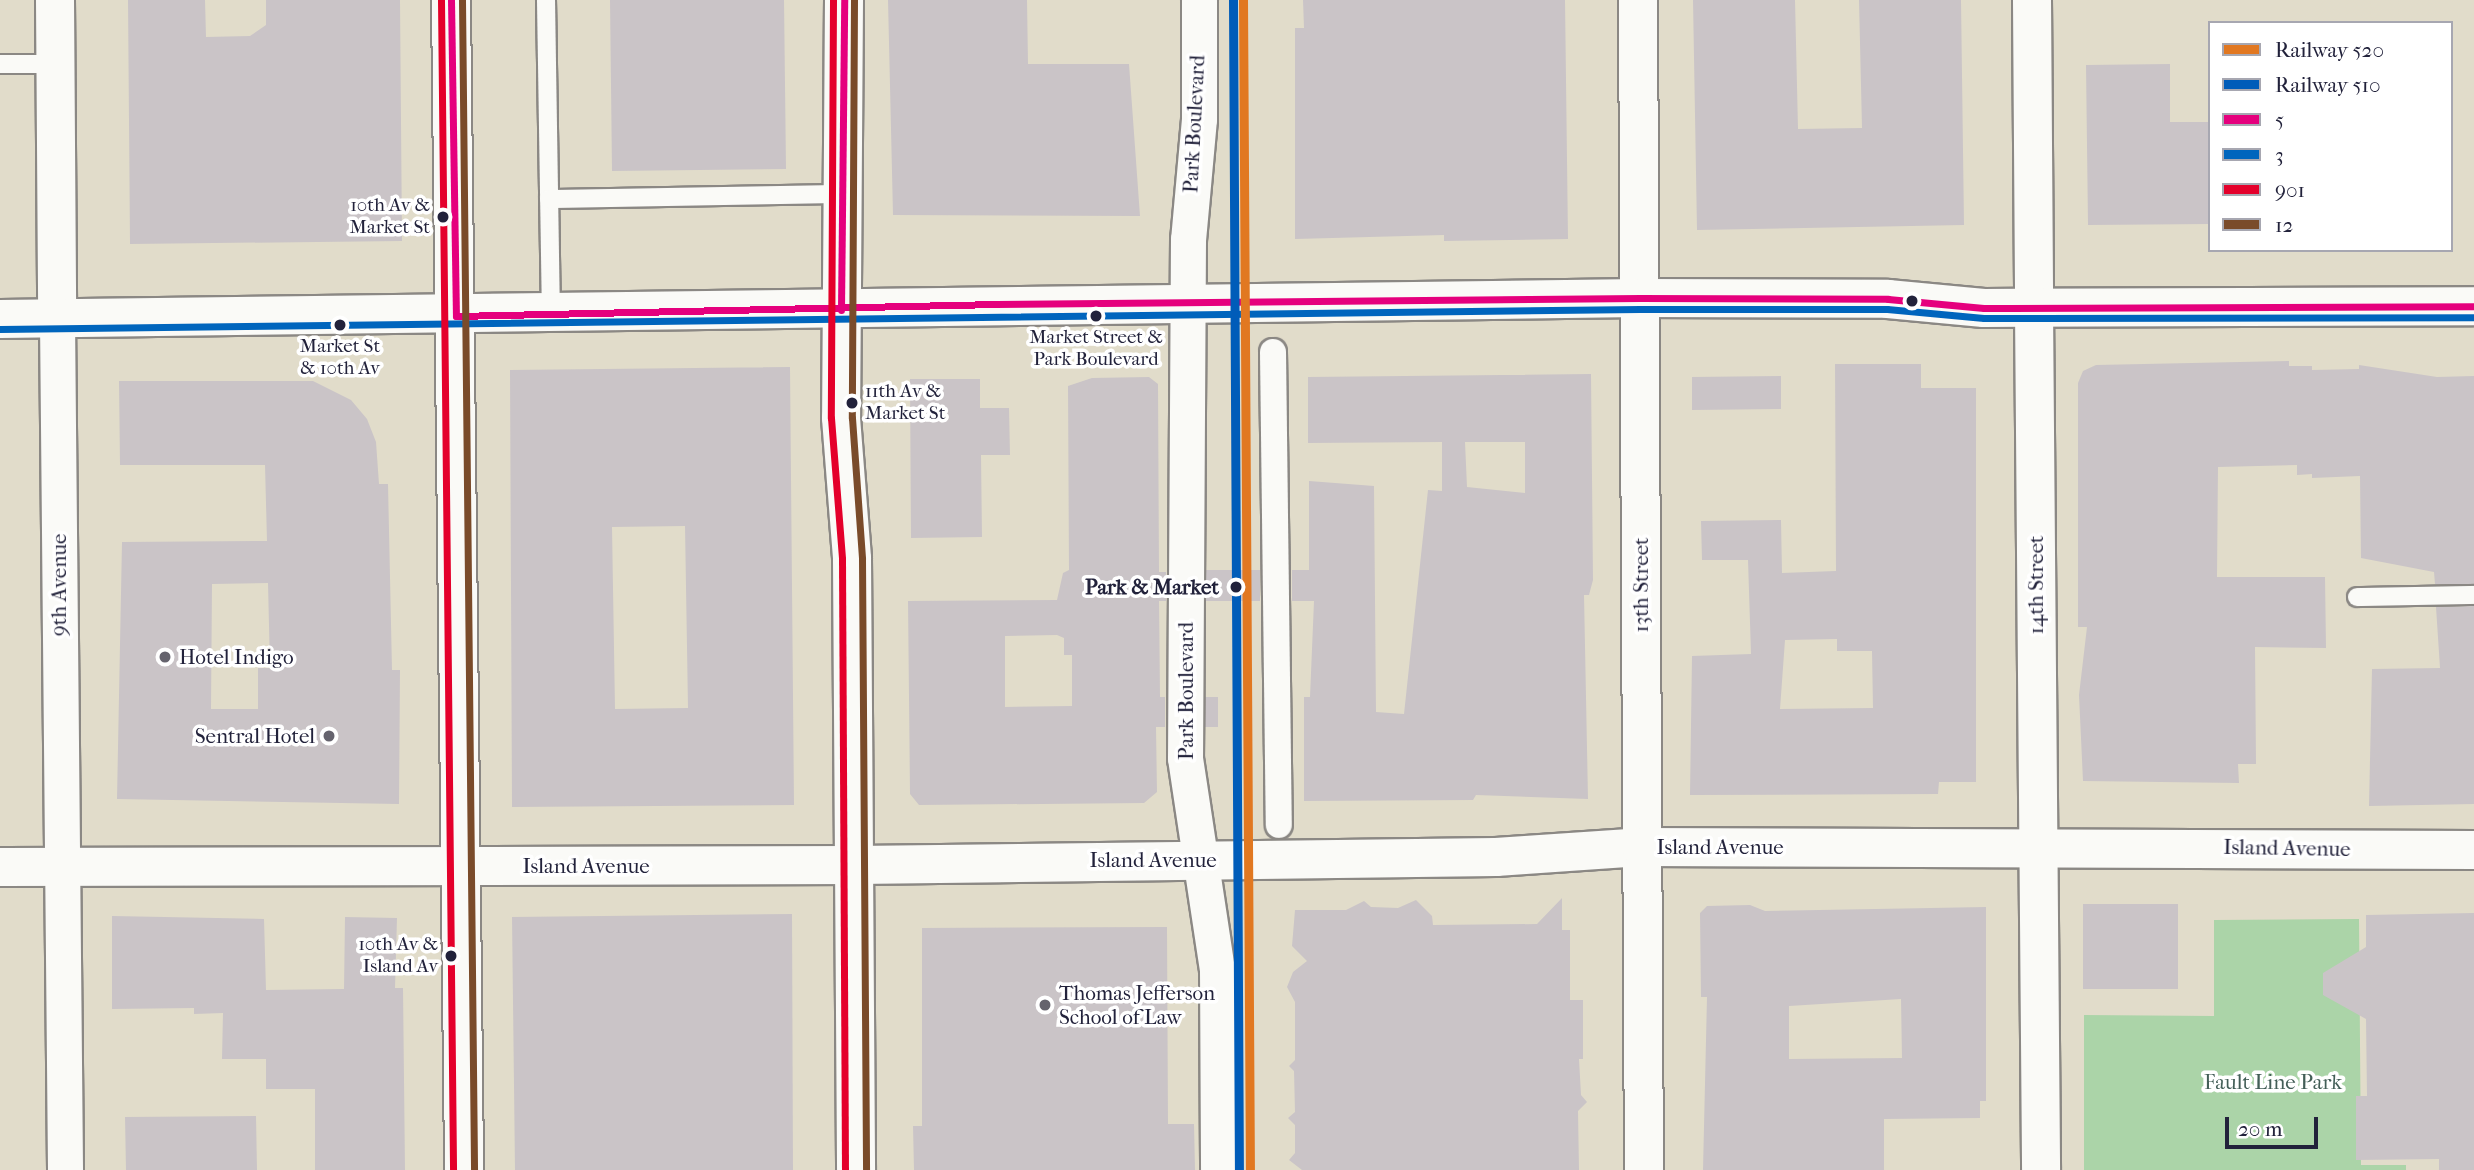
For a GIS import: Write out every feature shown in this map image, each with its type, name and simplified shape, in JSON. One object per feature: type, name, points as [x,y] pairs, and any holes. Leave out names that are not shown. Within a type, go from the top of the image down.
[{"type":"main road","name":"9th Avenue","points":[[55,0],[57,319]]},
{"type":"main road","points":[[451,0],[464,1170]]},
{"type":"main road","points":[[844,0],[841,366],[852,559],[856,1170]]},
{"type":"main road","name":"13th Street","points":[[1638,0],[1644,1170]]},
{"type":"main road","name":"14th Street","points":[[2032,0],[2041,1170]]},
{"type":"main road","points":[[0,319],[551,315],[1188,301],[1640,298],[1888,299],[2034,309],[2474,306]]},
{"type":"main road","name":"Island Avenue","points":[[0,867],[856,865],[1496,857],[1641,847],[2039,846],[2474,850]]},
{"type":"street","name":"Park Boulevard","points":[[1199,0],[1199,119],[1189,203],[1185,758],[1217,969],[1218,1170]]},
{"type":"street","name":"9th Avenue","points":[[57,319],[65,1170]]},
{"type":"street","points":[[1273,352],[1279,825]]},
{"type":"lane","points":[[546,0],[551,315]]},
{"type":"lane","points":[[0,64],[56,64]]},
{"type":"lane","points":[[549,199],[842,194]]},
{"type":"lane","points":[[2357,597],[2474,595]]},
{"type":"green space","name":"Fault Line Park","points":[[2359,919],[2361,1165],[2406,1165],[2406,1170],[2084,1170],[2084,1015],[2214,1016],[2214,920]]},
{"type":"building","points":[[128,0],[205,0],[206,37],[250,36],[266,25],[266,0],[400,0],[402,241],[130,244]]},
{"type":"building","points":[[610,0],[784,0],[786,169],[612,171]]},
{"type":"building","points":[[888,0],[1027,0],[1028,64],[1129,64],[1140,216],[893,215]]},
{"type":"building","points":[[1303,0],[1565,0],[1568,239],[1444,241],[1444,235],[1295,239],[1295,28],[1304,28]]},
{"type":"building","points":[[1693,0],[1795,0],[1798,129],[1862,128],[1859,0],[1961,0],[1964,225],[1697,230]]},
{"type":"building","points":[[2170,64],[2170,122],[2208,122],[2208,224],[2088,225],[2086,65]]},
{"type":"building","points":[[2289,361],[2289,366],[2312,366],[2312,370],[2359,369],[2359,365],[2437,377],[2474,376],[2474,584],[2435,584],[2434,572],[2361,558],[2360,476],[2312,478],[2312,474],[2297,475],[2297,465],[2218,467],[2217,577],[2325,577],[2326,648],[2255,647],[2256,764],[2238,764],[2239,783],[2083,781],[2079,695],[2087,627],[2078,627],[2078,383],[2083,371],[2096,365]]},
{"type":"building","points":[[1835,364],[1921,364],[1921,388],[1976,388],[1976,782],[1939,782],[1938,794],[1690,795],[1692,656],[1751,654],[1748,560],[1702,560],[1701,521],[1781,520],[1782,573],[1836,571]],"holes":[[[1837,639],[1837,651],[1872,651],[1873,708],[1780,709],[1785,640]]]},
{"type":"building","points":[[790,367],[794,805],[512,807],[510,370]],"holes":[[[685,526],[688,708],[615,709],[612,527]]]},
{"type":"building","points":[[1591,374],[1593,580],[1589,595],[1584,595],[1588,799],[1476,795],[1473,800],[1304,801],[1304,697],[1310,697],[1314,601],[1292,601],[1292,570],[1309,570],[1309,481],[1374,486],[1376,712],[1404,714],[1428,490],[1442,491],[1442,442],[1308,443],[1308,377]],"holes":[[[1465,442],[1525,442],[1525,493],[1467,487]]]},
{"type":"building","points":[[1781,376],[1781,409],[1692,410],[1692,377]]},
{"type":"building","points":[[1149,377],[1158,384],[1159,572],[1166,572],[1166,601],[1159,601],[1160,697],[1165,697],[1165,727],[1156,727],[1157,792],[1144,803],[919,805],[910,794],[908,601],[1057,600],[1063,573],[1069,570],[1068,386],[1092,378]],"holes":[[[1057,635],[1064,638],[1064,655],[1072,655],[1072,706],[1005,707],[1005,636]]]},
{"type":"building","points":[[910,379],[980,379],[980,408],[1009,408],[1010,455],[981,455],[982,537],[911,538]]},
{"type":"building","points":[[119,381],[313,381],[351,400],[367,419],[376,442],[379,484],[388,484],[392,670],[400,670],[399,804],[117,799],[122,542],[267,541],[265,465],[120,465]],"holes":[[[268,583],[270,668],[258,668],[258,709],[211,709],[212,584]]]},
{"type":"building","points":[[1206,570],[1260,570],[1260,601],[1206,601]]},
{"type":"building","points":[[2474,606],[2474,804],[2369,806],[2372,669],[2440,668],[2436,607]]},
{"type":"building","points":[[1205,697],[1218,697],[1218,727],[1205,727]]},
{"type":"building","points":[[1562,898],[1562,930],[1570,930],[1570,1000],[1583,1000],[1583,1059],[1579,1059],[1581,1095],[1587,1102],[1578,1111],[1579,1170],[1302,1170],[1289,1160],[1295,1153],[1295,1125],[1288,1118],[1295,1112],[1294,1071],[1289,1066],[1295,1060],[1295,1002],[1287,987],[1293,972],[1307,961],[1292,946],[1295,910],[1346,910],[1364,901],[1371,907],[1398,908],[1416,900],[1432,916],[1433,925],[1537,924]]},
{"type":"building","points":[[2083,904],[2178,904],[2178,989],[2083,989]]},
{"type":"building","points":[[1750,905],[1765,911],[1986,907],[1986,1101],[1980,1101],[1980,1118],[1884,1119],[1884,1170],[1703,1170],[1707,997],[1701,997],[1700,913],[1707,906]],"holes":[[[1901,999],[1902,1058],[1789,1059],[1789,1006]]]},
{"type":"building","points":[[2474,913],[2474,1170],[2439,1170],[2439,1159],[2356,1160],[2356,1096],[2367,1096],[2366,1019],[2323,995],[2323,973],[2366,947],[2366,915]]},
{"type":"building","points":[[792,914],[793,1170],[515,1170],[512,917]]},
{"type":"building","points":[[112,916],[264,919],[266,990],[344,989],[345,917],[397,918],[395,988],[403,988],[405,1170],[315,1170],[315,1089],[266,1089],[266,1059],[222,1059],[223,1013],[194,1014],[194,1008],[112,1009]]},
{"type":"building","name":"Thomas Jefferson School of Law","points":[[1167,927],[1168,1124],[1194,1124],[1195,1170],[914,1170],[913,1126],[922,1126],[922,928]]},
{"type":"building","points":[[256,1116],[257,1170],[126,1170],[125,1117]]},
{"type":"rail line","name":"510","points":[[1233,0],[1239,1170]]},
{"type":"rail line","name":"520","points":[[1243,0],[1250,1170]]},
{"type":"transit line","name":"901","points":[[441,0],[453,1170]]},
{"type":"transit line","name":"5","points":[[451,0],[456,316],[996,304],[1640,298],[1888,299],[1984,308],[2474,306]]},
{"type":"transit line","name":"12","points":[[462,0],[474,1170]]},
{"type":"transit line","name":"901","points":[[833,0],[831,418],[842,559],[845,1170]]},
{"type":"transit line","name":"5","points":[[841,310],[844,0]]},
{"type":"transit line","name":"12","points":[[854,0],[852,418],[862,559],[866,1170]]},
{"type":"transit line","name":"3","points":[[0,329],[1640,309],[1887,309],[1984,318],[2474,317]]},
{"type":"place","name":"10th Av & Market St","points":[[443,217]]},
{"type":"place","name":"Market Street & Park Boulevard","points":[[1096,316]]},
{"type":"place","name":"Market St & 10th Av","points":[[340,325]]},
{"type":"place","name":"11th Av & Market St","points":[[852,403]]},
{"type":"place","name":"Park & Market","points":[[1236,587]]},
{"type":"place","name":"Hotel Indigo","points":[[165,657]]},
{"type":"place","name":"Sentral Hotel","points":[[329,736]]},
{"type":"place","name":"10th Av & Island Av","points":[[451,956]]},
{"type":"place","name":"Thomas Jefferson School of Law","points":[[1045,1005]]}]
